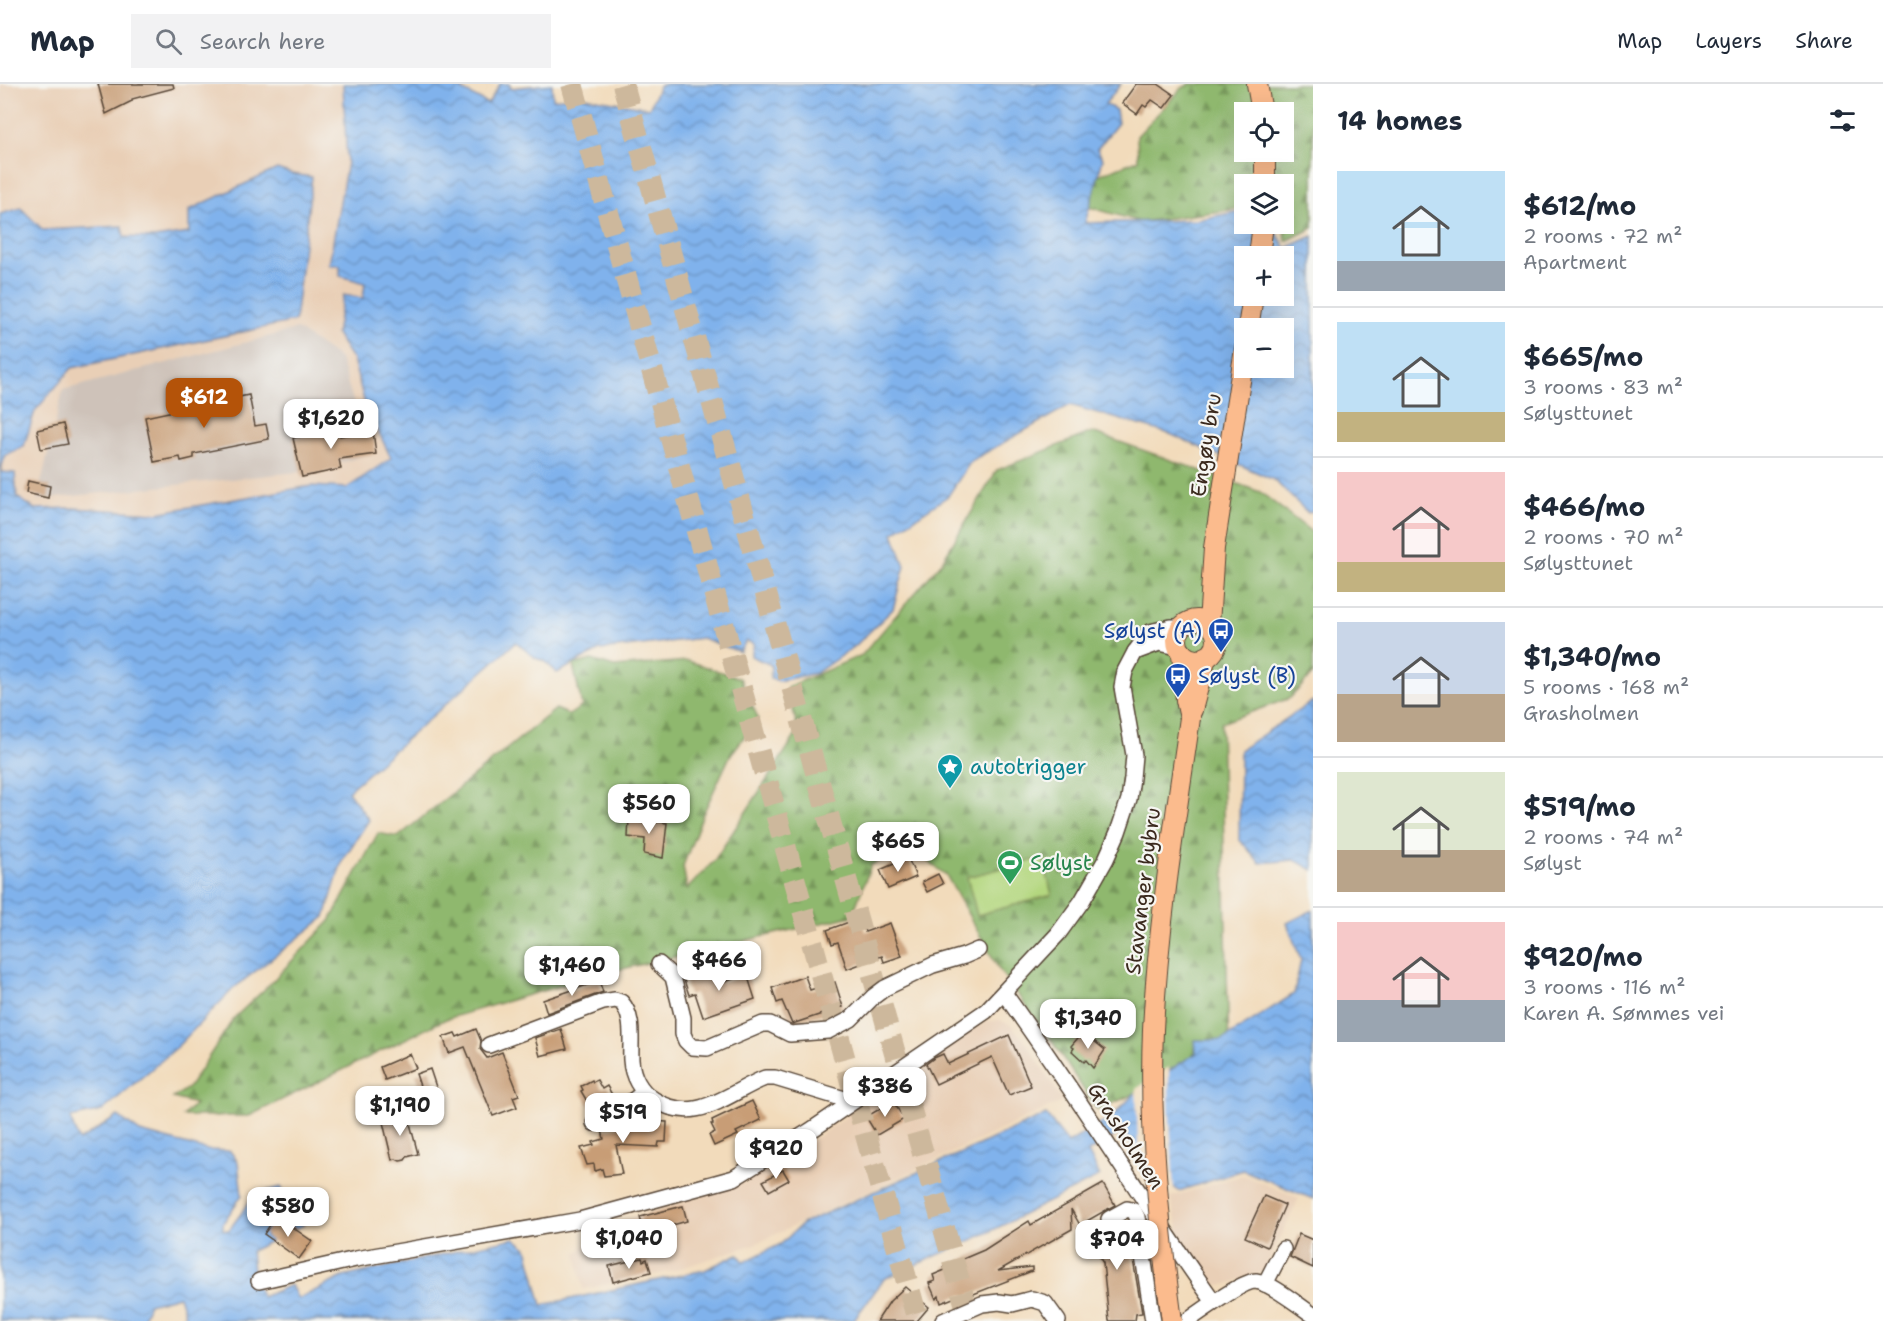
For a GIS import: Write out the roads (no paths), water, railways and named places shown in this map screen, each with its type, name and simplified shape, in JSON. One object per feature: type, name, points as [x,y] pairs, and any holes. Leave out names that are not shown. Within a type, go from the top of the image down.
[{"type":"main road","points":[[1257,84],[1260,102]]},
{"type":"main road","name":"Engøy bru","points":[[1198,616],[1214,548],[1240,378]]},
{"type":"main road","points":[[1198,616],[1216,635],[1216,642],[1215,648],[1206,657],[1190,718],[1177,636],[1198,616]]},
{"type":"main road","points":[[1180,650],[1193,659],[1206,657]]},
{"type":"main road","name":"Stavanger bybru","points":[[1172,1321],[1155,1150],[1153,1033],[1161,919],[1190,718]]},
{"type":"street","points":[[259,1281],[356,1259],[580,1220],[734,1178],[777,1152],[986,1011],[1058,934],[1082,901],[1106,860],[1118,832],[1129,799],[1134,755],[1122,687],[1125,671],[1135,652],[1150,632],[1171,627],[1198,616]]},
{"type":"street","points":[[1135,652],[1160,643],[1180,650]]},
{"type":"street","points":[[659,964],[673,977],[686,1041],[692,1047],[703,1048],[763,1024],[770,1024],[790,1034],[828,1031],[851,1019],[885,988],[933,965],[978,950]]},
{"type":"street","name":"Grasholmen","points":[[1005,993],[1156,1220],[1214,1302]]},
{"type":"street","points":[[489,1045],[603,1002],[615,1000],[621,1002],[629,1014],[631,1063],[633,1073],[643,1093],[669,1107],[686,1110],[708,1107],[765,1078],[775,1078],[851,1101]]},
{"type":"street","points":[[594,1123],[627,1106],[643,1093]]},
{"type":"street","points":[[1109,1219],[1127,1209],[1134,1211],[1137,1217],[1153,1321]]},
{"type":"street","points":[[1264,1284],[1283,1249]]},
{"type":"street","points":[[1187,1321],[1214,1302],[1251,1281],[1264,1284],[1313,1315]]},
{"type":"street","points":[[943,1321],[982,1304],[999,1302],[1012,1304],[1032,1299],[1045,1303],[1058,1321]]},
{"type":"water","points":[[343,84],[465,84],[462,90],[488,104],[500,84],[509,84],[511,88],[552,84],[553,99],[579,96],[649,108],[659,86],[667,84],[1121,84],[1105,104],[1116,110],[1118,123],[1097,149],[1103,159],[1085,223],[1197,220],[1234,212],[1234,234],[1277,234],[1285,246],[1234,246],[1234,306],[1294,306],[1294,246],[1290,246],[1313,236],[1313,512],[1308,513],[1274,480],[1170,434],[1070,405],[971,461],[948,496],[893,533],[905,566],[893,609],[855,646],[816,673],[779,681],[770,678],[771,665],[751,656],[754,644],[746,641],[740,652],[702,638],[600,650],[557,673],[545,661],[535,658],[516,642],[348,791],[369,820],[342,861],[325,917],[234,988],[175,1049],[102,1111],[70,1118],[79,1141],[118,1116],[140,1132],[207,1150],[230,1151],[238,1162],[242,1195],[223,1223],[223,1230],[229,1230],[255,1194],[281,1187],[304,1225],[295,1229],[277,1218],[265,1236],[271,1241],[251,1251],[254,1281],[262,1297],[291,1285],[298,1299],[343,1277],[514,1238],[527,1248],[542,1305],[705,1270],[738,1254],[744,1262],[781,1244],[802,1224],[1046,1115],[1068,1143],[1112,1117],[1136,1092],[1196,1053],[1195,1040],[1222,1040],[1294,994],[1301,960],[1287,923],[1313,910],[1313,1199],[1243,1170],[1179,1191],[1148,1169],[1123,1131],[1088,1152],[1100,1176],[987,1233],[884,1279],[853,1321],[172,1321],[185,1315],[179,1296],[149,1304],[142,1321],[0,1321],[0,214],[21,208],[43,230],[122,226],[124,237],[154,238],[189,233],[189,210],[277,169],[312,177],[295,321],[72,368],[35,411],[24,446],[4,456],[1,472],[15,473],[17,497],[35,509],[73,508],[156,513],[311,486],[347,488],[391,458],[365,404],[353,360],[336,334],[343,295],[363,298],[365,283],[340,276],[340,265],[329,265],[347,162]]},
{"type":"water","points":[[1313,701],[1313,870],[1295,860],[1260,863],[1239,839],[1240,750]]},
{"type":"tunnel","points":[[572,84],[918,1321]]},
{"type":"tunnel","points":[[623,84],[970,1321]]},
{"type":"place","name":"Sølyst (A)","points":[[1221,654]]},
{"type":"place","name":"Sølyst (B)","points":[[1178,699]]},
{"type":"place","name":"autotrigger","points":[[950,790]]},
{"type":"place","name":"Sølyst","points":[[1010,886]]}]
